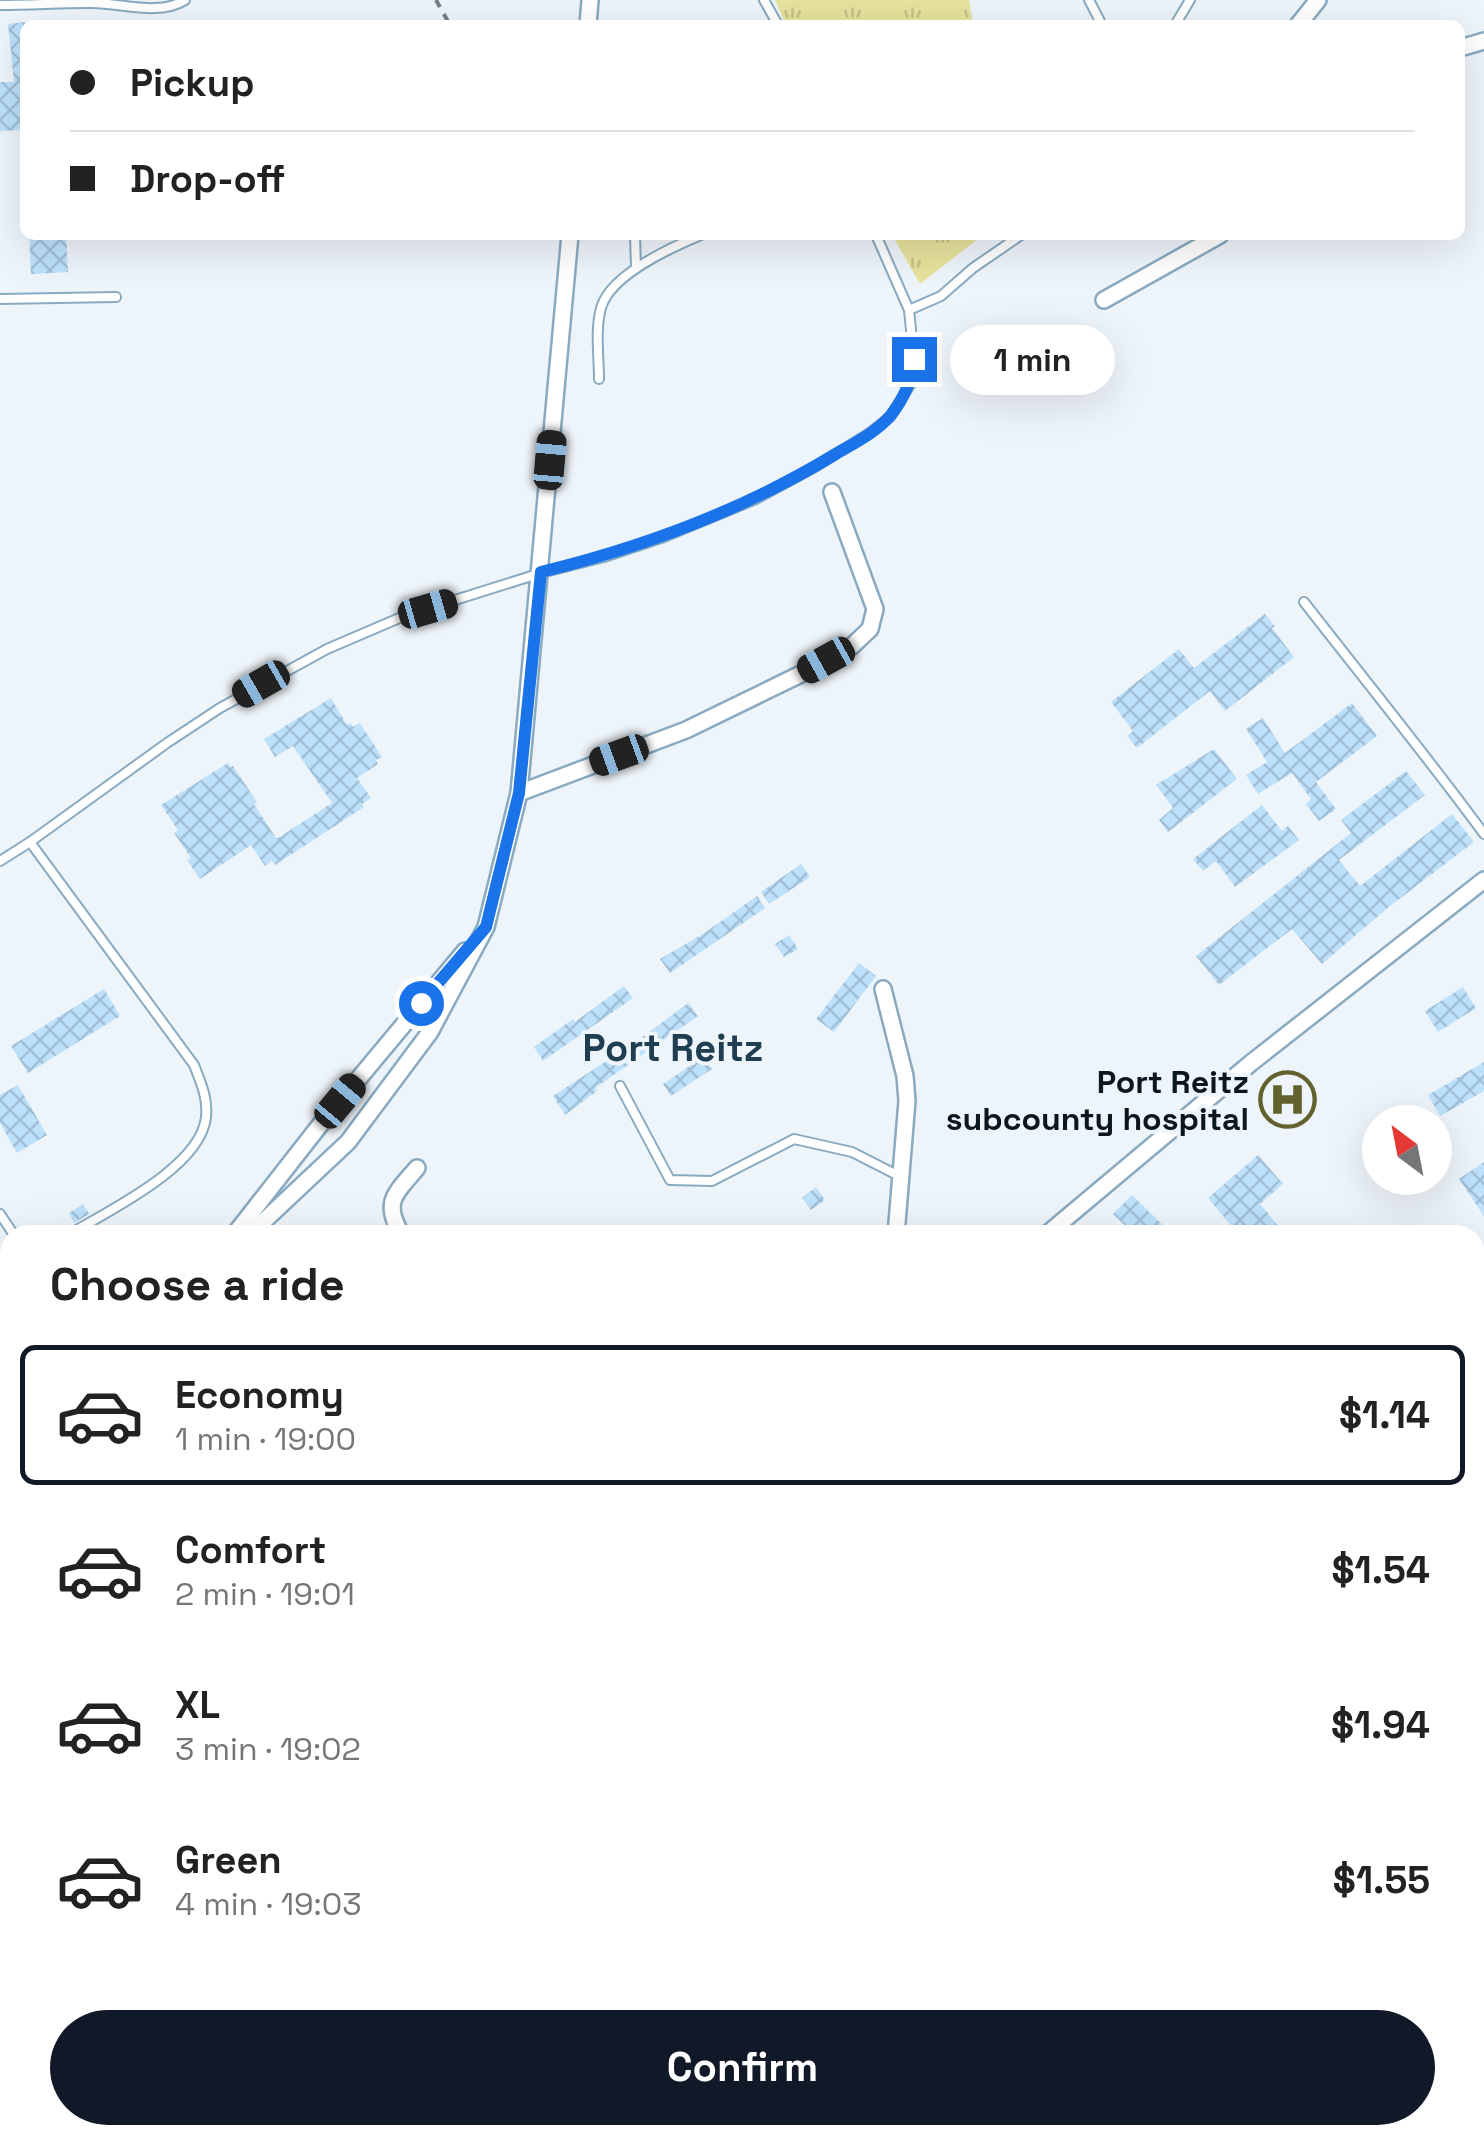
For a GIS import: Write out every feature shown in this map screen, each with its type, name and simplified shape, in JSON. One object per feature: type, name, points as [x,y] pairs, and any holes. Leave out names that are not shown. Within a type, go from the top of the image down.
[{"type":"street","points":[[1302,20],[1318,0]]},
{"type":"street","points":[[260,1225],[348,1142],[430,1032],[486,927],[519,793],[570,240]]},
{"type":"street","points":[[1104,300],[1211,240]]},
{"type":"street","points":[[519,793],[686,730],[801,674],[852,646],[870,630],[874,609],[832,492]]},
{"type":"street","points":[[1058,1225],[1251,1063],[1484,880]]},
{"type":"street","points":[[242,1225],[486,927]]},
{"type":"street","points":[[883,989],[906,1088],[897,1225]]},
{"type":"street","points":[[397,1225],[391,1204],[394,1194],[417,1168]]},
{"type":"lane","points":[[0,5],[93,2],[163,8],[185,0]]},
{"type":"lane","points":[[635,240],[636,268]]},
{"type":"lane","points":[[599,379],[601,305],[610,291],[636,268],[691,240]]},
{"type":"lane","points":[[0,861],[220,708],[327,649],[404,616],[664,537],[756,499],[871,432],[890,416],[910,385],[914,359],[909,310],[878,240]]},
{"type":"lane","points":[[909,310],[942,296],[1014,240]]},
{"type":"lane","points":[[0,299],[116,297]]},
{"type":"lane","points":[[1304,602],[1484,834]]},
{"type":"lane","points":[[30,842],[194,1065],[207,1098],[206,1122],[195,1147],[170,1172],[84,1225]]},
{"type":"lane","points":[[620,1086],[670,1180],[712,1181],[794,1139],[852,1152],[901,1177]]},
{"type":"green space","points":[[775,0],[969,0],[972,20],[784,20]]},
{"type":"green space","points":[[895,240],[977,240],[920,284]]},
{"type":"building","points":[[20,23],[20,130],[0,131],[0,82],[14,82],[8,24]]},
{"type":"building","points":[[29,240],[66,240],[68,272],[31,274]]},
{"type":"building","points":[[1265,614],[1294,657],[1225,711],[1210,691],[1137,748],[1127,736],[1133,731],[1111,702],[1179,649],[1194,668]]},
{"type":"building","points":[[331,698],[347,725],[360,723],[382,757],[357,778],[371,798],[362,804],[364,807],[275,865],[272,861],[265,866],[251,845],[200,879],[174,833],[178,830],[161,805],[228,763],[278,838],[332,803],[293,746],[275,757],[264,739]]},
{"type":"building","points":[[1352,703],[1377,736],[1316,782],[1336,809],[1319,821],[1306,804],[1311,799],[1292,773],[1258,794],[1246,775],[1267,762],[1246,729],[1263,718],[1285,753]]},
{"type":"building","points":[[1214,749],[1237,779],[1168,832],[1159,820],[1173,808],[1156,785]]},
{"type":"building","points":[[1406,771],[1425,795],[1339,860],[1360,886],[1452,814],[1474,842],[1322,964],[1292,929],[1219,985],[1196,956],[1351,833],[1341,820]]},
{"type":"building","points":[[1262,805],[1282,831],[1288,826],[1299,840],[1235,887],[1216,861],[1203,871],[1193,859]]},
{"type":"building","points":[[801,864],[810,877],[769,904],[761,892]]},
{"type":"building","points":[[757,896],[765,908],[670,973],[660,959]]},
{"type":"building","points":[[789,935],[798,949],[784,957],[775,944]]},
{"type":"building","points":[[859,963],[876,976],[834,1032],[816,1019]]},
{"type":"building","points":[[624,986],[633,998],[543,1061],[534,1047]]},
{"type":"building","points":[[1463,987],[1476,1008],[1438,1032],[1425,1011]]},
{"type":"building","points":[[104,989],[120,1016],[28,1073],[11,1046]]},
{"type":"building","points":[[688,1003],[698,1016],[595,1088],[597,1091],[565,1115],[553,1096]]},
{"type":"building","points":[[703,1057],[712,1069],[671,1096],[663,1084]]},
{"type":"building","points":[[1484,1062],[1484,1091],[1452,1109],[1452,1105],[1434,1105],[1428,1095]]},
{"type":"building","points":[[18,1085],[47,1135],[17,1153],[0,1123],[0,1095]]},
{"type":"building","points":[[1258,1155],[1283,1184],[1260,1204],[1278,1225],[1231,1225],[1208,1198]]},
{"type":"building","points":[[1484,1162],[1484,1216],[1459,1179]]},
{"type":"building","points":[[816,1187],[825,1200],[811,1210],[802,1198]]},
{"type":"building","points":[[1132,1195],[1163,1225],[1125,1225],[1113,1214]]},
{"type":"building","points":[[83,1204],[89,1214],[74,1223],[69,1213]]},
{"type":"place","name":"Port Reitz subcounty hospital","points":[[1288,1100]]},
{"type":"district","name":"Port Reitz","points":[[673,1048]]},
{"type":"route","points":[[421,1003],[486,927],[519,793],[541,572],[664,537],[756,499],[815,467],[890,416],[910,385],[914,359]]}]
